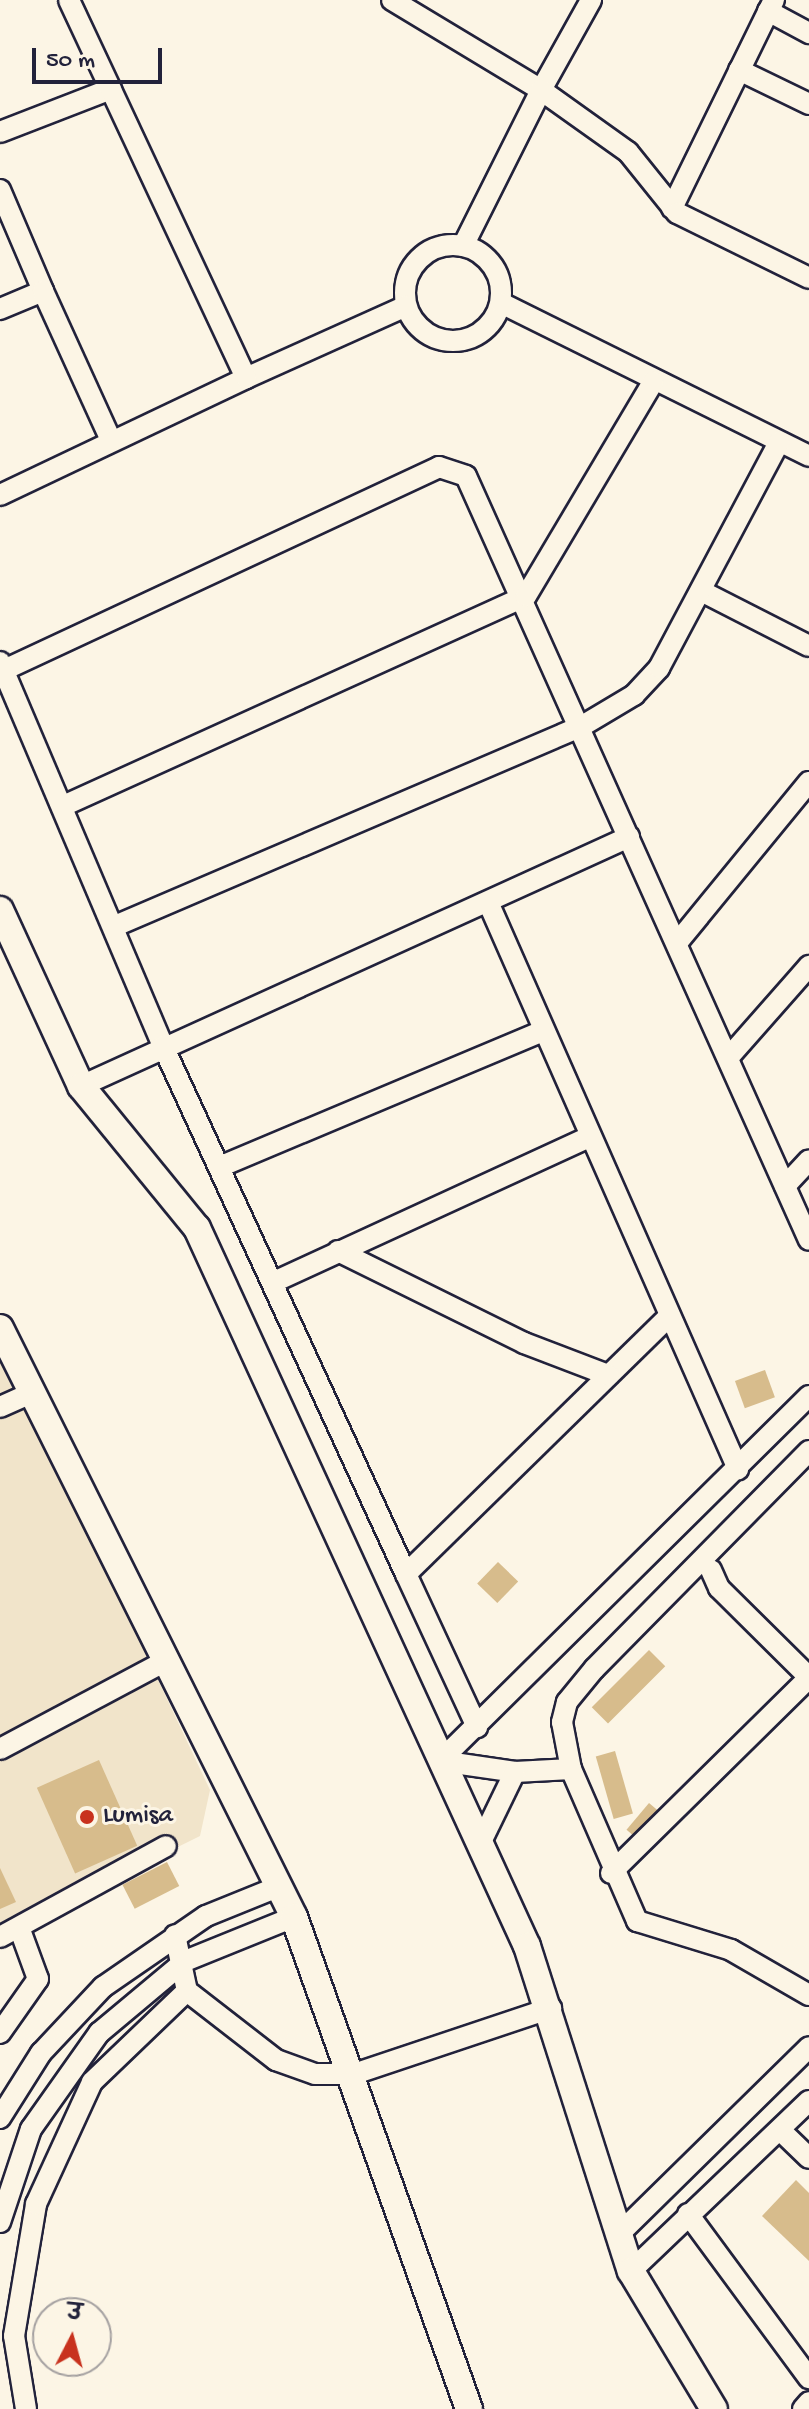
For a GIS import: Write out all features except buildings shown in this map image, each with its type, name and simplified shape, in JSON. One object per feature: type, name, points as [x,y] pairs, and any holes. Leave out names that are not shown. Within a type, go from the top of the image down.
[{"type":"main road","points":[[0,910],[81,1086],[197,1228],[551,2008],[631,2271],[714,2409]]},
{"type":"main road","points":[[0,1328],[29,1394],[162,1663],[294,1917],[354,2074],[469,2409]]},
{"type":"street","points":[[69,0],[246,378]]},
{"type":"street","points":[[392,0],[541,90],[628,152],[672,208],[809,278]]},
{"type":"street","points":[[463,246],[541,90],[591,0]]},
{"type":"street","points":[[672,208],[771,6],[809,33]]},
{"type":"street","points":[[739,70],[809,104]]},
{"type":"street","points":[[0,132],[111,89]]},
{"type":"street","points":[[0,190],[111,440]]},
{"type":"street","points":[[463,246],[494,267],[501,303],[494,320],[464,340],[428,334],[406,306],[405,286],[425,253],[463,246]]},
{"type":"street","points":[[0,309],[43,291]]},
{"type":"street","points":[[501,303],[653,382],[809,456]]},
{"type":"street","points":[[0,495],[111,440],[406,306]]},
{"type":"street","points":[[63,806],[526,596],[653,382]]},
{"type":"street","points":[[115,926],[582,726],[646,684],[701,591],[779,442]]},
{"type":"street","points":[[477,1727],[224,1165],[163,1046],[115,926],[2,666],[439,467],[474,484],[809,1240]]},
{"type":"street","points":[[701,591],[809,646]]},
{"type":"street","points":[[677,943],[809,782]]},
{"type":"street","points":[[81,1086],[163,1046],[629,837]]},
{"type":"street","points":[[488,902],[668,1317],[738,1469]]},
{"type":"street","points":[[728,1058],[809,966]]},
{"type":"street","points":[[224,1165],[543,1031]]},
{"type":"street","points":[[276,1281],[589,1137]]},
{"type":"street","points":[[785,1186],[809,1160]]},
{"type":"street","points":[[338,1251],[524,1343],[608,1375]]},
{"type":"street","points":[[406,1574],[668,1317]]},
{"type":"street","points":[[0,1407],[29,1394]]},
{"type":"street","points":[[440,1761],[809,1396]]},
{"type":"street","points":[[809,1451],[707,1566],[567,1702],[562,1722],[571,1769],[611,1873],[637,1921],[731,1950],[809,1995]]},
{"type":"street","points":[[707,1566],[809,1659]]},
{"type":"street","points":[[611,1873],[809,1678],[719,1588],[707,1566]]},
{"type":"street","points":[[0,1749],[162,1663]]},
{"type":"street","points":[[440,1761],[515,1772],[571,1769]]},
{"type":"street","points":[[479,1846],[515,1772]]},
{"type":"street","points":[[0,1937],[166,1846]]},
{"type":"street","points":[[0,2118],[41,2053],[103,1987],[175,1935],[280,1886]]},
{"type":"street","points":[[0,2222],[22,2149],[57,2087],[99,2033],[185,1961],[294,1917]]},
{"type":"street","points":[[0,2033],[38,1979],[19,1927]]},
{"type":"street","points":[[175,1935],[185,1961],[187,1991],[276,2060],[315,2074],[354,2074],[551,2008]]},
{"type":"street","points":[[26,2409],[14,2336],[19,2271],[58,2142],[102,2068],[187,1991]]},
{"type":"street","points":[[618,2235],[809,2047]]},
{"type":"street","points":[[631,2271],[809,2101]]},
{"type":"street","points":[[780,2130],[809,2158]]},
{"type":"street","points":[[688,2214],[809,2378]]},
{"type":"street","points":[[803,2409],[809,2402]]},
{"type":"shaded area","points":[[0,1345],[210,1790],[200,1836],[0,1935]]},
{"type":"place","name":"Lumisa","points":[[87,1817]]}]
